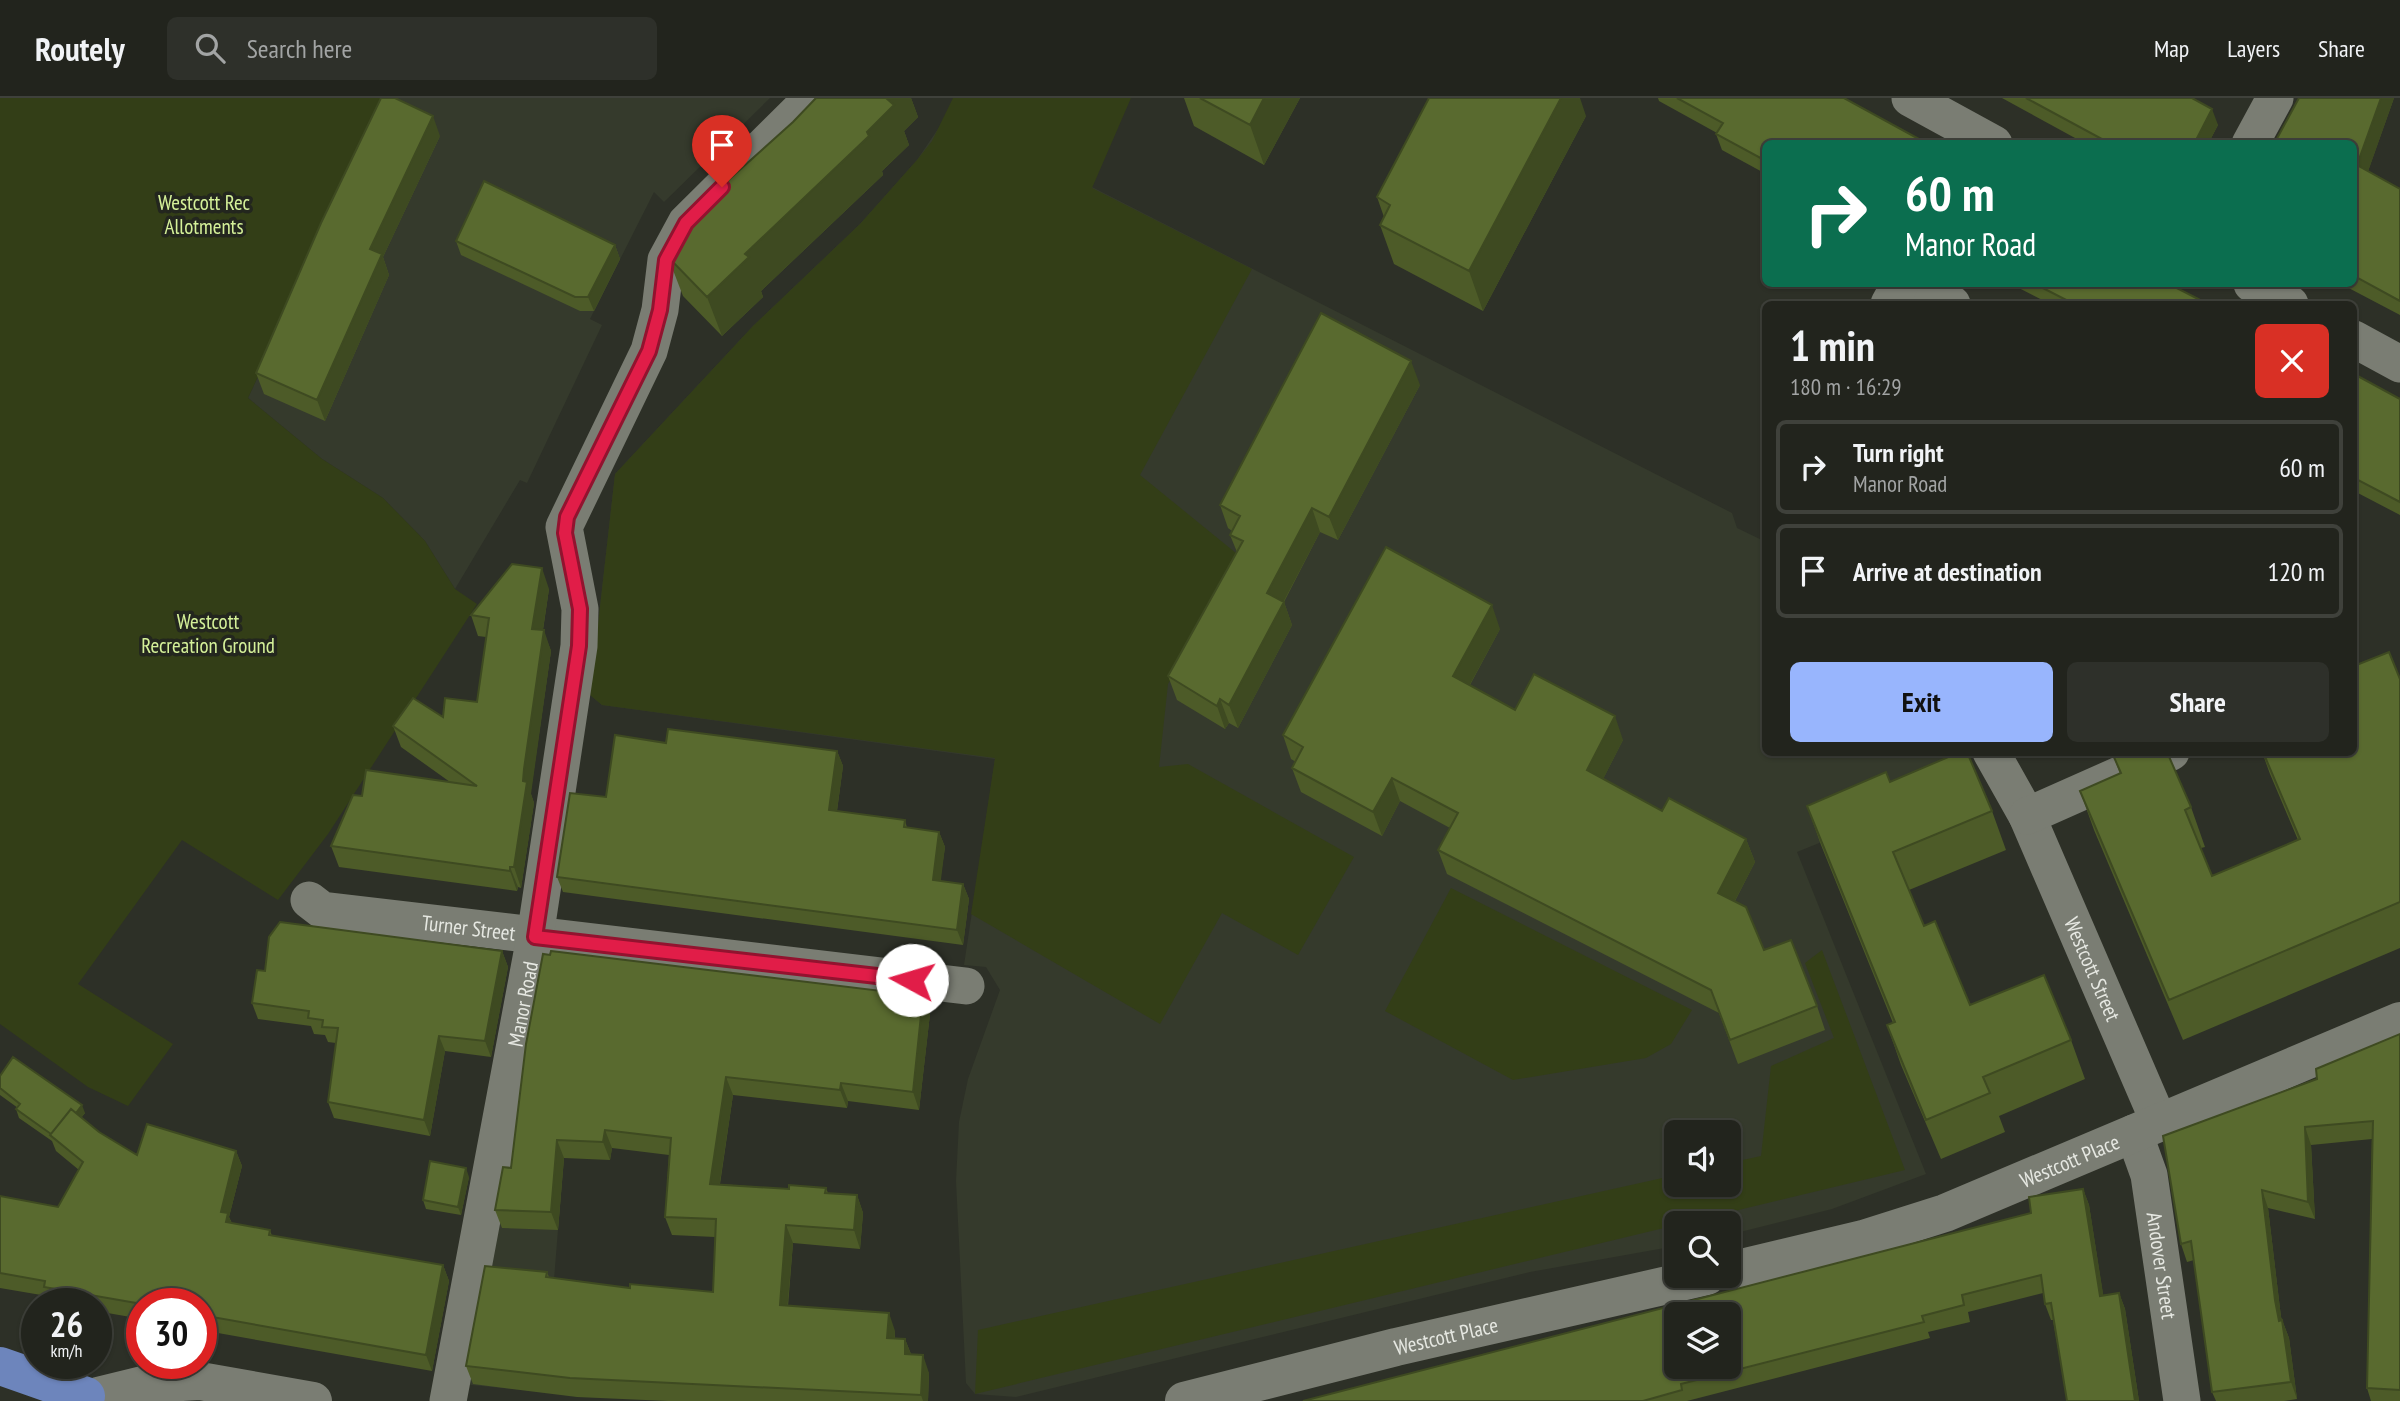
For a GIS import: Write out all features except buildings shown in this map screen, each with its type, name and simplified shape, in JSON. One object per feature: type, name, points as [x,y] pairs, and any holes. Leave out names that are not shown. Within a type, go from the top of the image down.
[{"type":"main road","name":"Westcott Place","points":[[1741,1267],[1902,1227],[1983,1198],[2400,1021]]},
{"type":"main road","name":"Westcott Place","points":[[1184,1401],[1423,1340],[1664,1286]]},
{"type":"main road","points":[[0,1366],[91,1399],[147,1384],[200,1381],[292,1400]]},
{"type":"street","name":"Manor Road","points":[[448,1401],[535,937],[579,646],[580,609],[565,533],[567,517],[649,351],[660,310],[666,260],[686,223],[812,98]]},
{"type":"street","points":[[1910,98],[1982,140]]},
{"type":"street","points":[[2252,140],[2275,98]]},
{"type":"street","points":[[1920,287],[1946,301]]},
{"type":"street","points":[[2258,287],[2285,301]]},
{"type":"street","points":[[2357,341],[2400,364]]},
{"type":"street","name":"Westcott Street","points":[[1994,756],[2014,788],[2027,816],[2146,1128]]},
{"type":"street","points":[[2027,816],[2162,756]]},
{"type":"street","name":"Turner Street","points":[[309,900],[322,910],[966,986]]},
{"type":"street","name":"Andover Street","points":[[2146,1128],[2149,1175],[2182,1401]]},
{"type":"shaded area","points":[[387,98],[770,98],[664,202],[654,192],[590,319],[602,325],[527,483],[520,480],[455,589],[425,541],[383,498],[322,459],[248,398]]},
{"type":"shaded area","points":[[940,126],[1092,187],[1732,513],[1737,528],[1762,540],[1762,756],[1954,756],[1977,779],[1797,852],[1926,1174],[1832,1209],[1741,1232],[1741,1211],[1664,1211],[1664,1248],[1530,1272],[1016,1397],[975,1394],[966,1383],[956,1181],[959,1122],[968,1079],[1000,990],[986,967],[964,965],[995,759],[602,705],[590,695],[615,474],[753,326],[860,224],[917,160]]},
{"type":"shaded area","points":[[499,1177],[562,1180],[545,1392],[461,1384]]},
{"type":"green space","name":"Westcott Recreation Ground","points":[[0,98],[387,98],[248,398],[322,459],[383,498],[425,541],[455,589],[477,604],[328,834],[278,900],[182,840],[78,984],[173,1044],[128,1106],[88,1087],[0,1024]]},
{"type":"green space","points":[[953,98],[1131,98],[1092,188],[1252,269],[1140,475],[1242,558],[1168,684],[1159,767],[1188,764],[1354,857],[1298,955],[1222,913],[1160,1024],[971,914],[995,758],[602,705],[590,695],[615,474],[753,326],[860,224],[932,141]]},
{"type":"green space","points":[[1451,888],[1692,1010],[1671,1044],[1646,1058],[1513,1080],[1385,1011]]},
{"type":"green space","points":[[1822,950],[1905,1170],[1735,1211],[1664,1211],[1664,1228],[975,1394],[978,1330],[1664,1178],[1664,1197],[1741,1197],[1741,1160],[1761,1156],[1771,1066],[1834,1038],[1805,963]]},
{"type":"route","points":[[722,187],[686,223],[666,260],[660,310],[649,351],[564,527],[580,609],[579,646],[535,937],[912,980]]},
{"type":"park label","name":"Westcott Rec Allotments","points":[[204,214]]}]
